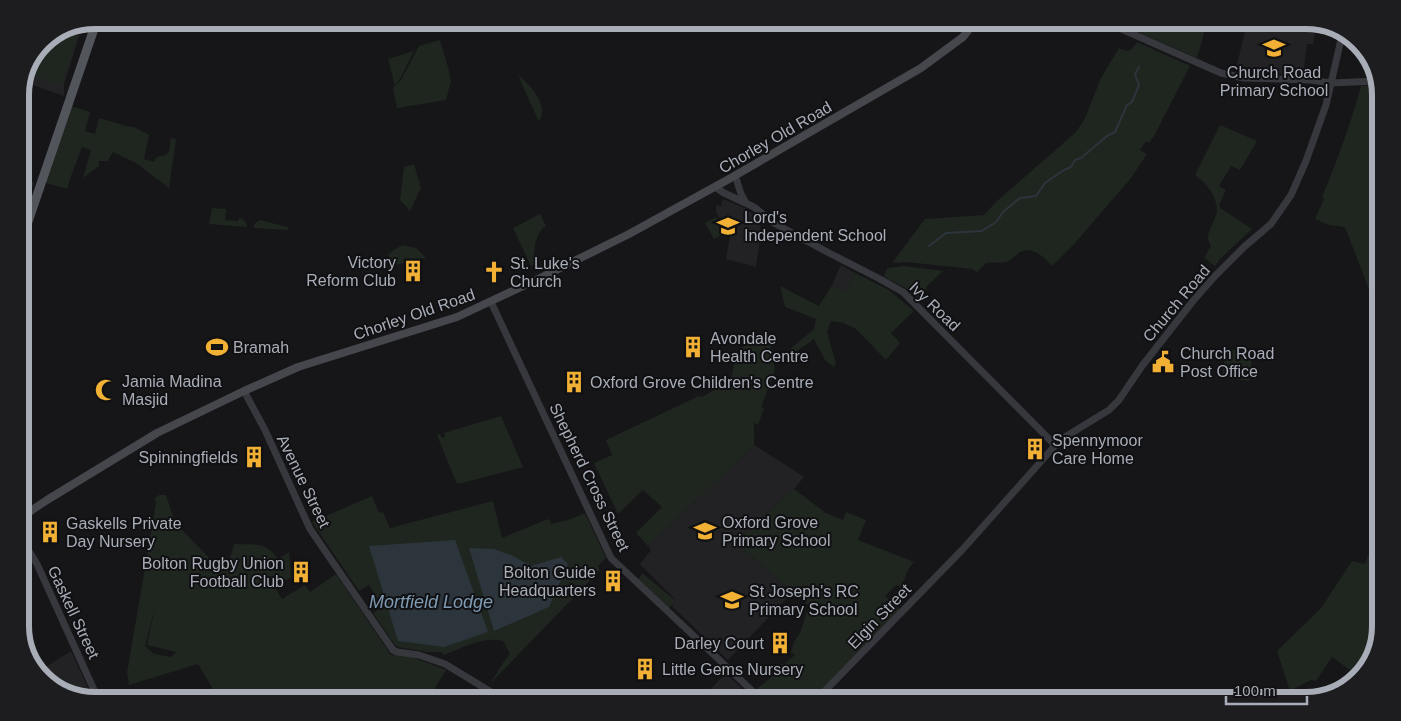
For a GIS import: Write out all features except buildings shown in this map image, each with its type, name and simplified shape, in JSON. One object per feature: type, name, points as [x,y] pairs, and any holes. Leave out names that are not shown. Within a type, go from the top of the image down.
[{"type":"main road","points":[[29,219],[94,29]]},
{"type":"main road","name":"Chorley Old Road","points":[[29,512],[151,436],[244,391],[296,368],[457,317],[616,240],[715,187],[921,68],[963,37],[969,29]]},
{"type":"street","points":[[1121,29],[1221,73],[1244,78],[1311,80],[1331,83],[1371,81]]},
{"type":"street","name":"Church Road","points":[[963,549],[1062,438],[1116,404],[1142,366],[1215,276],[1276,219],[1302,173],[1326,105],[1341,39]]},
{"type":"street","points":[[735,175],[746,203]]},
{"type":"street","name":"Ivy Road","points":[[715,187],[756,209],[774,223],[903,292],[1055,445]]},
{"type":"street","name":"Shepherd Cross Street","points":[[491,302],[608,553],[753,692]]},
{"type":"street","name":"Avenue Street","points":[[244,391],[265,430],[310,529],[392,650],[428,658],[450,667],[491,692]]},
{"type":"street","name":"Elgin Street","points":[[824,692],[963,549]]},
{"type":"street","name":"Gaskell Street","points":[[29,551],[38,566],[95,692]]},
{"type":"shaded area","points":[[1131,29],[1205,29],[1197,58]]},
{"type":"shaded area","name":"Church Road Primary School","points":[[1246,29],[1316,30],[1313,44],[1307,44],[1303,75],[1237,71],[1236,68]]},
{"type":"shaded area","points":[[82,30],[64,84],[64,96],[30,84],[31,78],[42,55],[51,45],[74,32]]},
{"type":"shaded area","points":[[74,32],[79,34],[61,85],[33,75],[42,55],[51,45]]},
{"type":"shaded area","points":[[440,40],[451,81],[446,100],[397,108],[393,88],[401,80],[419,46]]},
{"type":"shaded area","points":[[1137,42],[1190,66],[1153,138],[1149,143],[1146,141],[1140,150],[1147,154],[1131,178],[1075,243],[1052,266],[1042,256],[1029,250],[1020,252],[1007,262],[986,263],[977,272],[972,269],[906,262],[892,263],[925,219],[984,215],[996,202],[1076,132],[1085,118],[1101,78],[1119,48],[1130,50]]},
{"type":"shaded area","points":[[414,51],[400,79],[395,86],[388,59]]},
{"type":"shaded area","points":[[518,75],[528,84],[540,101],[542,114],[540,120],[538,120]]},
{"type":"shaded area","points":[[1371,85],[1372,91],[1372,297],[1344,227],[1329,225],[1315,219],[1323,201],[1324,198],[1322,197],[1353,114],[1361,86]]},
{"type":"shaded area","points":[[68,105],[90,112],[85,131],[95,134],[99,118],[134,127],[149,135],[144,159],[154,162],[156,157],[166,155],[169,152],[171,138],[176,139],[169,188],[136,163],[113,152],[108,161],[99,161],[99,166],[83,178],[91,150],[82,147],[67,189],[42,182]]},
{"type":"shaded area","points":[[1220,125],[1257,141],[1240,170],[1231,166],[1219,186],[1226,190],[1219,205],[1220,208],[1252,229],[1215,266],[1204,258],[1211,246],[1208,235],[1217,206],[1204,182],[1195,175]]},
{"type":"shaded area","points":[[414,164],[421,188],[410,211],[400,200],[404,167]]},
{"type":"shaded area","points":[[29,180],[34,182],[29,197]]},
{"type":"shaded area","points":[[723,199],[745,208],[757,217],[760,229],[756,267],[726,259],[730,236],[716,212],[716,205],[721,206]]},
{"type":"shaded area","points":[[212,208],[226,209],[225,220],[238,221],[241,218],[245,221],[247,227],[209,224]]},
{"type":"shaded area","points":[[540,214],[546,226],[537,238],[535,249],[536,264],[531,266],[513,228]]},
{"type":"shaded area","points":[[716,217],[725,233],[714,239],[705,223]]},
{"type":"shaded area","points":[[260,220],[287,227],[289,230],[254,228],[254,224]]},
{"type":"shaded area","points":[[402,245],[416,248],[426,258],[391,266],[388,254]]},
{"type":"shaded area","points":[[841,265],[855,273],[845,292],[832,285]]},
{"type":"shaded area","points":[[904,266],[943,271],[927,286],[923,299],[918,300],[904,287],[884,277],[888,268]]},
{"type":"shaded area","points":[[855,273],[889,290],[914,311],[891,333],[900,343],[886,360],[856,329],[844,323],[831,321],[827,332],[836,364],[833,367],[825,360],[814,339],[794,354],[789,350],[814,329],[816,319],[785,307],[780,286],[819,306],[832,285],[845,292]]},
{"type":"shaded area","points":[[768,340],[770,342],[775,371],[761,407],[764,408],[758,425],[754,423],[754,445],[648,546],[636,533],[662,507],[643,490],[618,514],[594,463],[612,455],[606,440],[699,396],[702,397],[728,382],[732,375],[734,364],[745,359],[742,347]]},
{"type":"shaded area","points":[[1226,349],[1253,353],[1249,381],[1222,377]]},
{"type":"shaded area","points":[[501,416],[523,467],[458,484],[437,435],[440,434],[442,438],[445,437],[444,433]]},
{"type":"shaded area","points":[[754,445],[804,477],[794,489],[735,542],[789,589],[791,594],[728,660],[672,606],[675,599],[640,564],[651,550],[648,546]]},
{"type":"shaded area","points":[[794,489],[826,513],[843,520],[846,512],[866,520],[858,540],[914,562],[909,568],[901,587],[896,585],[885,596],[900,610],[821,692],[753,692],[774,675],[782,663],[784,664],[795,655],[791,652],[809,606],[794,591],[789,589],[735,542]]},
{"type":"shaded area","points":[[159,495],[166,495],[174,519],[181,529],[223,572],[229,562],[234,544],[259,545],[269,549],[278,559],[289,552],[291,577],[274,586],[282,599],[305,585],[310,592],[336,574],[391,655],[412,657],[446,670],[433,692],[215,692],[198,664],[129,685],[127,673],[156,503],[154,499]],"holes":[[[155,607],[147,645],[176,652],[171,657],[154,654],[145,646]]]},
{"type":"shaded area","points":[[372,496],[379,513],[383,512],[390,528],[493,501],[502,538],[548,519],[551,524],[585,513],[606,558],[598,566],[600,570],[490,684],[510,654],[503,641],[481,641],[444,655],[441,652],[428,652],[398,647],[373,613],[379,609],[375,595],[369,585],[359,591],[312,522]]},
{"type":"shaded area","points":[[1372,545],[1372,635],[1361,663],[1353,673],[1332,657],[1316,681],[1311,680],[1290,691],[1277,651],[1321,608],[1352,561],[1365,564]]},
{"type":"shaded area","points":[[642,573],[675,600],[668,611],[637,582]]},
{"type":"shaded area","points":[[71,651],[90,692],[78,690],[58,681],[44,668]]},
{"type":"shaded area","points":[[726,673],[746,692],[708,692]]},
{"type":"water","name":"Mortfield Lodge","points":[[455,540],[488,632],[444,647],[398,641],[369,546]]},
{"type":"water","name":"Mortfield Lodge","points":[[469,548],[494,549],[513,556],[531,566],[561,557],[568,564],[549,607],[494,631]]},
{"type":"waterway","points":[[929,246],[946,233],[982,231],[996,222],[1003,212],[1020,198],[1036,196],[1045,183],[1071,167],[1075,160],[1081,158],[1107,136],[1115,132],[1127,105],[1132,102],[1139,85],[1135,74],[1139,67]]},
{"type":"place","name":"Church Road Primary School","points":[[1274,48]]},
{"type":"place","name":"Lord's Independent School","points":[[728,226]]},
{"type":"place","name":"Victory Reform Club","points":[[413,271]]},
{"type":"place","name":"St. Luke's Church","points":[[494,272]]},
{"type":"place","name":"Bramah","points":[[217,347]]},
{"type":"place","name":"Avondale Health Centre","points":[[693,347]]},
{"type":"place","name":"Church Road Post Office","points":[[1163,362]]},
{"type":"place","name":"Oxford Grove Children's Centre","points":[[574,382]]},
{"type":"place","name":"Jamia Madina Masjid","points":[[106,390]]},
{"type":"place","name":"Spennymoor Care Home","points":[[1035,449]]},
{"type":"place","name":"Spinningfields","points":[[254,457]]},
{"type":"place","name":"Oxford Grove Primary School","points":[[705,531]]},
{"type":"place","name":"Gaskells Private Day Nursery","points":[[50,532]]},
{"type":"place","name":"Bolton Rugby Union Football Club","points":[[301,572]]},
{"type":"place","name":"Bolton Guide Headquarters","points":[[613,581]]},
{"type":"place","name":"St Joseph's RC Primary School","points":[[732,600]]},
{"type":"place","name":"Darley Court","points":[[780,643]]},
{"type":"place","name":"Little Gems Nursery","points":[[645,669]]}]
